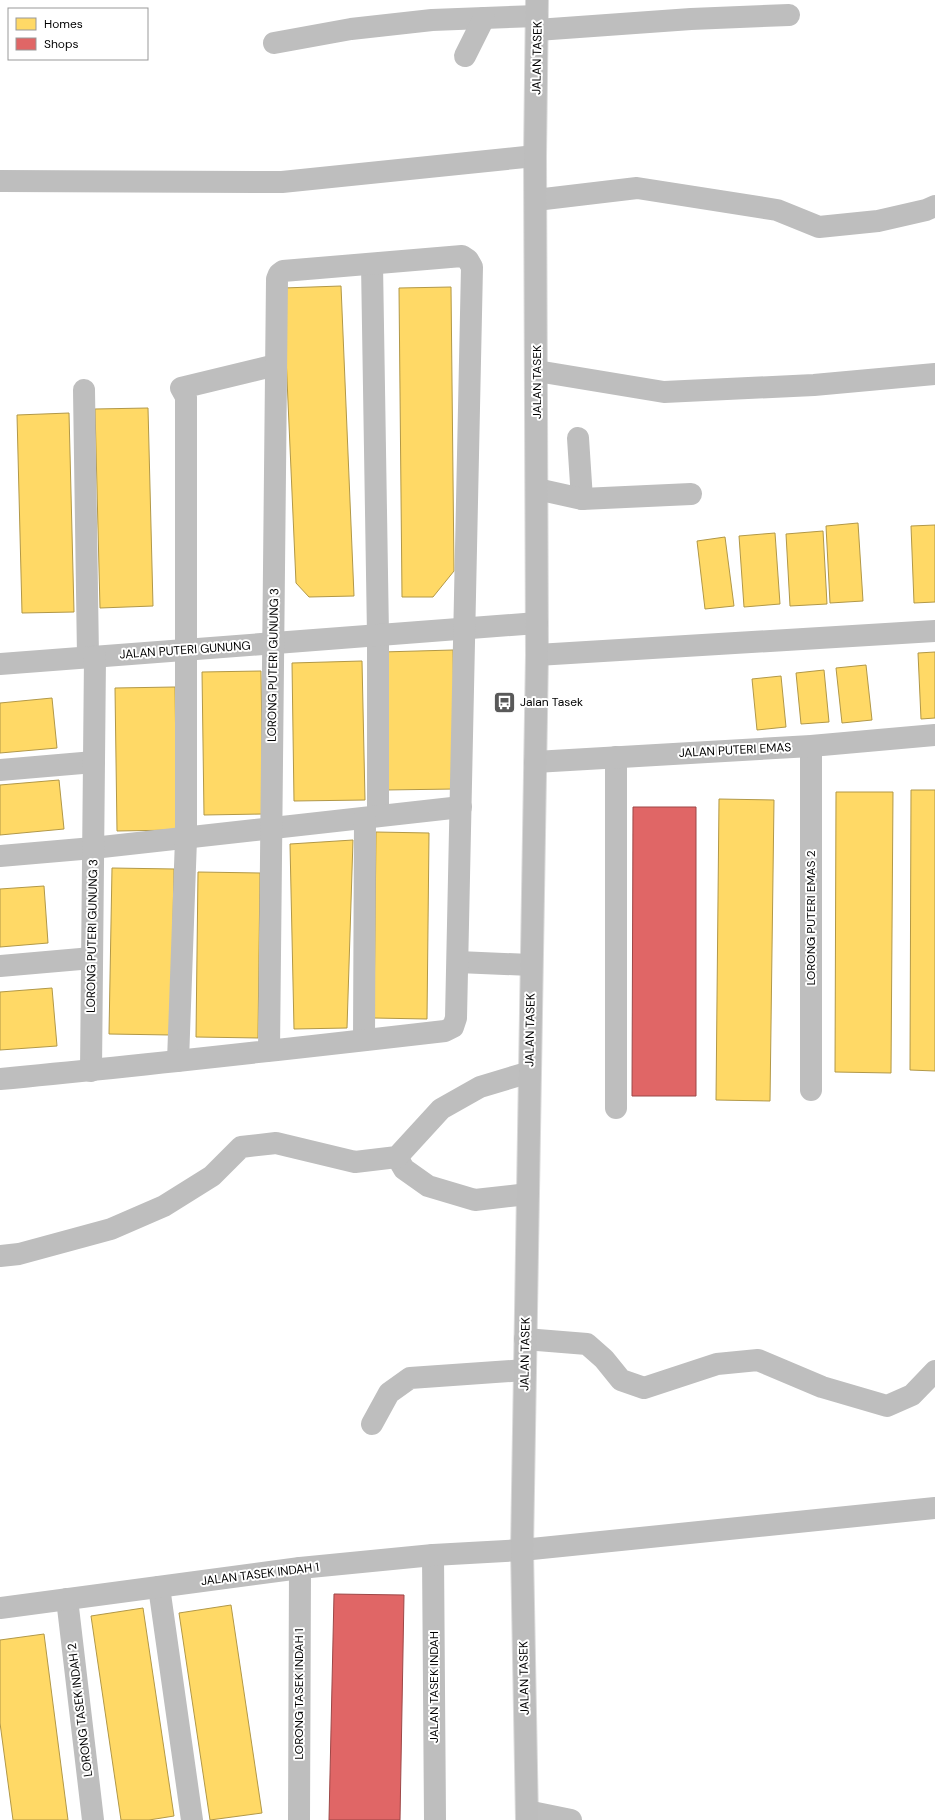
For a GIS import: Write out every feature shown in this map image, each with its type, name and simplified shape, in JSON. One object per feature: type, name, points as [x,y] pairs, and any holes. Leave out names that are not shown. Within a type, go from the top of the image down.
[{"type":"main road","name":"JALAN TASEK","points":[[527,1815],[522,1550],[537,655],[535,156],[537,15]]},
{"type":"street","points":[[274,43],[350,29],[432,20],[537,15],[691,19],[789,15]]},
{"type":"street","points":[[464,56],[484,18]]},
{"type":"street","points":[[0,181],[282,182],[535,156]]},
{"type":"street","points":[[536,200],[637,188],[777,210],[819,227],[878,221],[926,210],[935,206]]},
{"type":"street","points":[[0,1079],[91,1071],[445,1031],[453,1027],[456,1018],[458,962],[472,267],[468,260],[462,256],[372,264],[378,635],[364,1040]]},
{"type":"street","name":"LORONG PUTERI GUNUNG 3","points":[[269,1051],[277,279],[279,274],[283,271],[372,264]]},
{"type":"street","points":[[178,1061],[186,839],[186,397],[181,388],[276,365]]},
{"type":"street","points":[[537,371],[664,392],[814,385],[935,374]]},
{"type":"street","name":"LORONG PUTERI GUNUNG 3","points":[[84,390],[94,762],[91,1071]]},
{"type":"street","points":[[578,438],[582,498]]},
{"type":"street","points":[[537,489],[582,498],[691,494]]},
{"type":"street","name":"JALAN PUTERI GUNUNG","points":[[0,664],[537,623]]},
{"type":"street","points":[[537,655],[935,631]]},
{"type":"street","name":"JALAN PUTERI EMAS","points":[[535,762],[811,746],[935,735]]},
{"type":"street","name":"LORONG PUTERI EMAS 2","points":[[811,746],[811,1090]]},
{"type":"street","points":[[616,757],[616,1108]]},
{"type":"street","points":[[0,770],[94,762]]},
{"type":"street","points":[[0,856],[186,839],[461,807]]},
{"type":"street","points":[[0,966],[92,958]]},
{"type":"street","points":[[458,962],[531,965]]},
{"type":"street","points":[[0,1256],[19,1254],[111,1229],[164,1206],[212,1176],[241,1147],[276,1143],[355,1162],[397,1157],[441,1109],[480,1087],[530,1072]]},
{"type":"street","points":[[397,1157],[404,1169],[428,1186],[475,1200],[528,1194]]},
{"type":"street","points":[[525,1339],[588,1344],[604,1359],[621,1380],[644,1388],[717,1364],[758,1360],[822,1387],[887,1406],[912,1395],[935,1370]]},
{"type":"street","points":[[372,1424],[389,1393],[410,1378],[525,1370]]},
{"type":"street","name":"JALAN TASEK INDAH 1","points":[[0,1608],[300,1568],[433,1555],[522,1550],[935,1508]]},
{"type":"street","name":"JALAN TASEK INDAH","points":[[433,1555],[435,1820]]},
{"type":"street","name":"LORONG TASEK INDAH 1","points":[[299,1820],[300,1568]]},
{"type":"street","points":[[159,1587],[192,1820]]},
{"type":"street","name":"LORONG TASEK INDAH 2","points":[[67,1599],[92,1820]]},
{"type":"street","points":[[527,1815],[571,1820]]},
{"type":"building: Homes","points":[[341,286],[354,596],[309,597],[296,583],[283,288]]},
{"type":"building: Homes","points":[[451,287],[454,571],[433,597],[402,597],[399,288]]},
{"type":"building: Homes","points":[[148,408],[153,606],[100,608],[95,409]]},
{"type":"building: Homes","points":[[69,413],[74,612],[22,613],[17,415]]},
{"type":"building: Homes","points":[[858,523],[863,601],[830,603],[826,526]]},
{"type":"building: Homes","points":[[935,525],[935,602],[914,603],[911,526]]},
{"type":"building: Homes","points":[[823,531],[827,604],[790,606],[786,534]]},
{"type":"building: Homes","points":[[775,533],[780,604],[744,607],[739,536]]},
{"type":"building: Homes","points":[[725,537],[734,606],[705,609],[697,541]]},
{"type":"building: Homes","points":[[453,650],[455,789],[385,790],[382,652]]},
{"type":"building: Homes","points":[[935,652],[935,718],[921,719],[918,653]]},
{"type":"building: Homes","points":[[362,661],[365,800],[294,801],[292,663]]},
{"type":"building: Homes","points":[[866,665],[872,720],[842,723],[836,668]]},
{"type":"building: Homes","points":[[824,670],[829,722],[801,724],[796,673]]},
{"type":"building: Homes","points":[[261,671],[263,814],[204,815],[202,672]]},
{"type":"building: Homes","points":[[781,676],[786,727],[757,730],[752,679]]},
{"type":"building: Homes","points":[[175,687],[177,830],[117,831],[115,688]]},
{"type":"building: Homes","points":[[52,698],[57,748],[0,753],[0,703]]},
{"type":"building: Homes","points":[[59,780],[64,829],[0,835],[0,785]]},
{"type":"building: Homes","points":[[911,790],[935,790],[935,1071],[910,1070]]},
{"type":"building: Homes","points":[[836,792],[893,792],[891,1073],[835,1072]]},
{"type":"building: Homes","points":[[719,799],[774,800],[770,1101],[716,1100]]},
{"type":"building: Homes","points":[[376,832],[429,833],[427,1019],[374,1018]]},
{"type":"building: Homes","points":[[353,840],[347,1028],[294,1029],[290,844]]},
{"type":"building: Homes","points":[[112,868],[174,869],[171,1035],[109,1034]]},
{"type":"building: Homes","points":[[198,872],[260,873],[258,1038],[196,1037]]},
{"type":"building: Homes","points":[[44,886],[48,943],[0,947],[0,889]]},
{"type":"building: Homes","points":[[52,988],[57,1046],[0,1050],[0,992]]},
{"type":"building: Homes","points":[[231,1605],[262,1813],[210,1820],[179,1613]]},
{"type":"building: Homes","points":[[143,1608],[174,1816],[149,1820],[121,1820],[91,1616]]},
{"type":"building: Homes","points":[[44,1634],[68,1820],[13,1820],[0,1723],[0,1640]]},
{"type":"building: Shops","points":[[633,807],[696,807],[696,1096],[632,1096]]},
{"type":"building: Shops","points":[[334,1594],[404,1595],[400,1820],[329,1820]]},
{"type":"place","name":"Jalan Tasek","points":[[505,702]]}]
